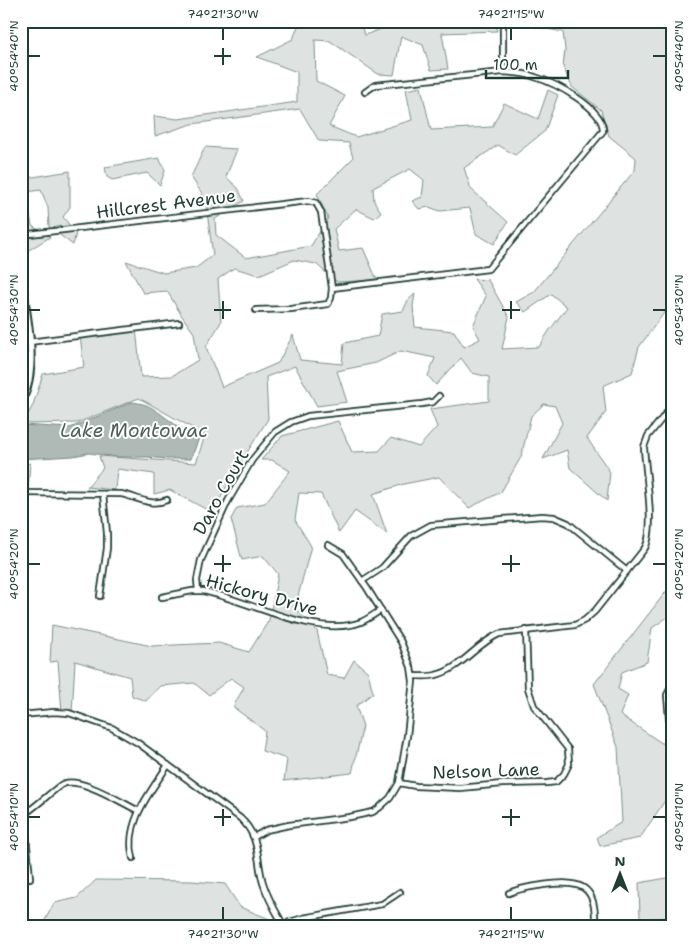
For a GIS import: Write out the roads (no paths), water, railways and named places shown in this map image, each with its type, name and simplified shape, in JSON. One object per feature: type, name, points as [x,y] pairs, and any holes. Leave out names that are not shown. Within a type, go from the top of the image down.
[{"type":"main road","points":[[21,276],[25,333],[30,342],[31,366],[30,377],[21,402]]},
{"type":"street","points":[[503,21],[504,72]]},
{"type":"street","points":[[256,310],[291,309],[328,304],[332,288],[488,269],[603,131],[603,124],[599,117],[578,98],[549,82],[520,73],[504,72],[375,85],[365,92]]},
{"type":"street","name":"Hillcrest Avenue","points":[[21,235],[308,201],[314,202],[318,205],[321,212],[332,288]]},
{"type":"street","points":[[30,342],[179,323]]},
{"type":"street","name":"Daro Court","points":[[198,591],[197,580],[201,560],[228,500],[252,460],[275,432],[290,422],[308,416],[422,404],[433,402],[439,396]]},
{"type":"street","points":[[413,676],[430,676],[445,672],[492,637],[506,632],[568,626],[582,622],[594,612],[645,548],[650,534],[650,520],[644,462],[645,443],[652,430],[672,406]]},
{"type":"street","points":[[21,493],[130,496],[158,504],[167,500]]},
{"type":"street","points":[[100,596],[107,548],[103,494]]},
{"type":"street","points":[[362,581],[382,568],[411,536],[430,525],[542,516],[554,517],[568,523],[627,571]]},
{"type":"street","points":[[254,837],[266,830],[288,825],[373,812],[390,798],[399,782],[407,736],[413,676],[411,666],[401,642],[362,581],[343,554],[328,545]]},
{"type":"street","name":"Hickory Drive","points":[[162,597],[198,591],[214,593],[306,623],[339,626],[354,624],[368,619],[381,610]]},
{"type":"street","name":"Nelson Lane","points":[[399,782],[416,786],[460,788],[556,782],[564,774],[569,764],[568,749],[534,706],[528,688],[526,630]]},
{"type":"street","points":[[672,685],[667,696],[672,753]]},
{"type":"street","points":[[21,715],[61,712],[93,721],[126,735],[240,818],[250,829],[254,837],[265,889],[284,925],[303,918],[382,904],[400,892]]},
{"type":"street","points":[[133,858],[130,847],[138,811],[168,765]]},
{"type":"street","points":[[30,878],[22,816],[61,785],[71,782],[82,784],[138,811]]},
{"type":"street","points":[[508,893],[551,884],[570,882],[578,884],[584,887],[591,896],[596,910],[595,926]]},
{"type":"water","name":"Lake Montowac","points":[[132,402],[147,406],[180,427],[198,433],[199,438],[191,459],[117,457],[89,453],[73,456],[21,459],[21,425],[70,428]]}]
